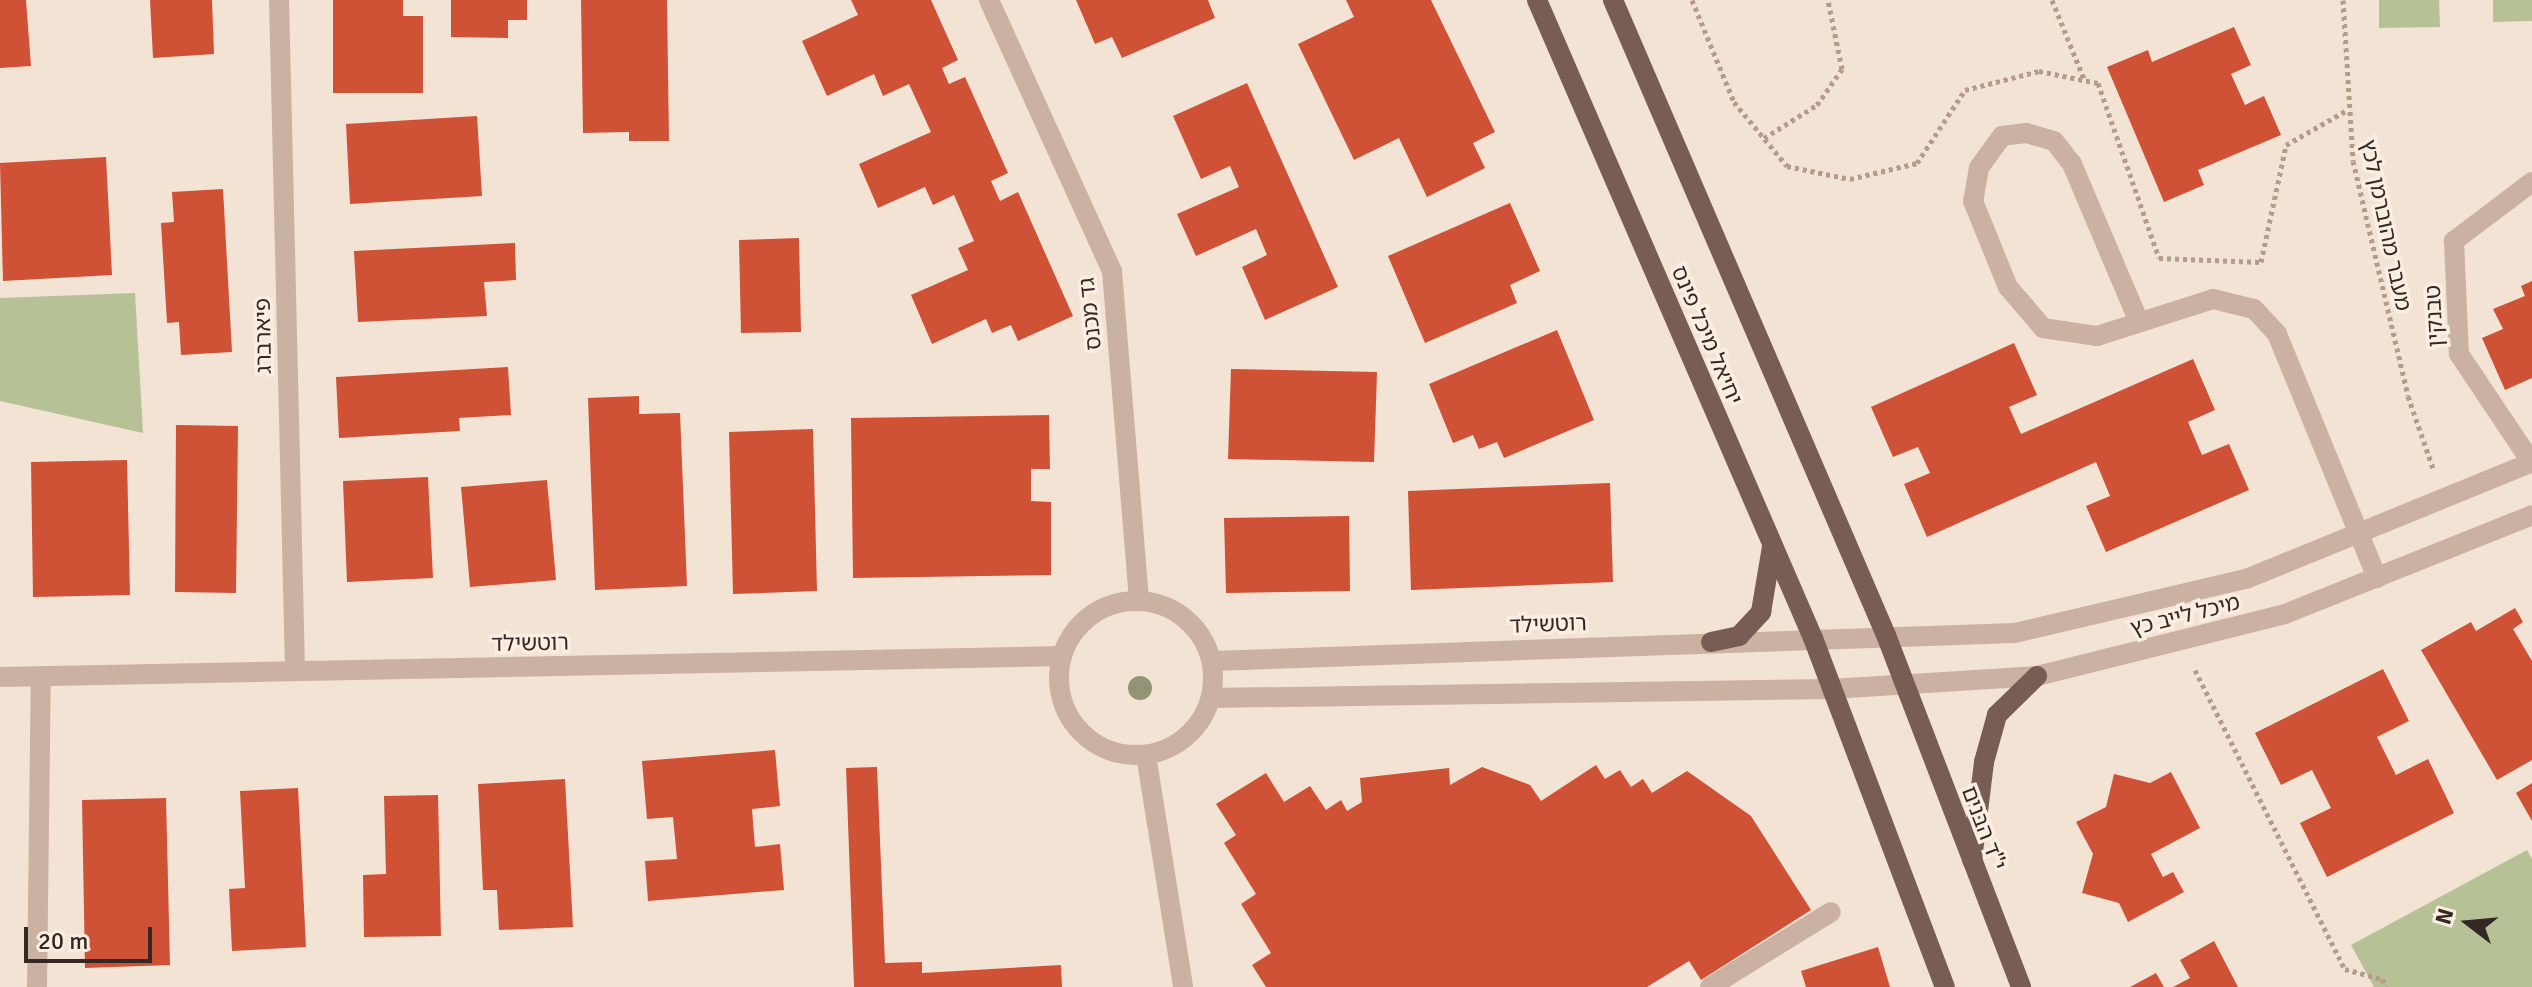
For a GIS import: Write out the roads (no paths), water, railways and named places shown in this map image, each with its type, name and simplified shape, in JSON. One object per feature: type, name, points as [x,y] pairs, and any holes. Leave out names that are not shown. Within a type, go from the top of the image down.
[{"type":"main road","name":"יחיאל מיכל פינס","points":[[1537,0],[1813,638],[1832,689]]},
{"type":"main road","name":"יחיאל מיכל פינס","points":[[1613,0],[1886,635],[1904,686]]},
{"type":"main road","points":[[1711,642],[1739,636],[1761,612],[1772,547]]},
{"type":"main road","points":[[1971,863],[1984,762],[1997,715],[2037,676]]},
{"type":"main road","name":"י''ד הבנים","points":[[1904,686],[2021,987]]},
{"type":"main road","points":[[1832,689],[1945,987]]},
{"type":"street","name":"פיארברג","points":[[279,0],[295,671]]},
{"type":"street","name":"גד מכנס","points":[[989,0],[1112,271],[1139,600]]},
{"type":"street","points":[[2139,322],[2072,164],[2054,141],[2026,133],[2002,136],[1979,168],[1973,201],[2008,287],[2043,328],[2097,336],[2213,299],[2254,309],[2277,334],[2377,578]]},
{"type":"street","name":"טבנקין","points":[[2532,182],[2454,241],[2459,354],[2532,462]]},
{"type":"street","name":"מיכל לייב כץ","points":[[1886,635],[2015,633],[2246,579],[2532,462]]},
{"type":"street","name":"מיכל לייב כץ","points":[[1832,689],[2037,676],[2180,641],[2285,614],[2532,515]]},
{"type":"street","points":[[1139,600],[1163,605],[1186,618],[1202,637],[1212,661],[1211,698],[1186,736],[1146,755],[1120,754],[1096,745],[1077,728],[1064,706],[1058,681],[1062,656],[1073,633],[1091,615],[1113,604],[1139,600]]},
{"type":"street","name":"רוטשילד","points":[[1212,661],[1886,635]]},
{"type":"street","name":"רוטשילד","points":[[0,677],[1062,656]]},
{"type":"street","points":[[37,987],[41,676]]},
{"type":"street","points":[[1211,698],[1832,689]]},
{"type":"street","points":[[1146,755],[1183,987]]},
{"type":"street","points":[[1710,987],[1831,912]]}]
